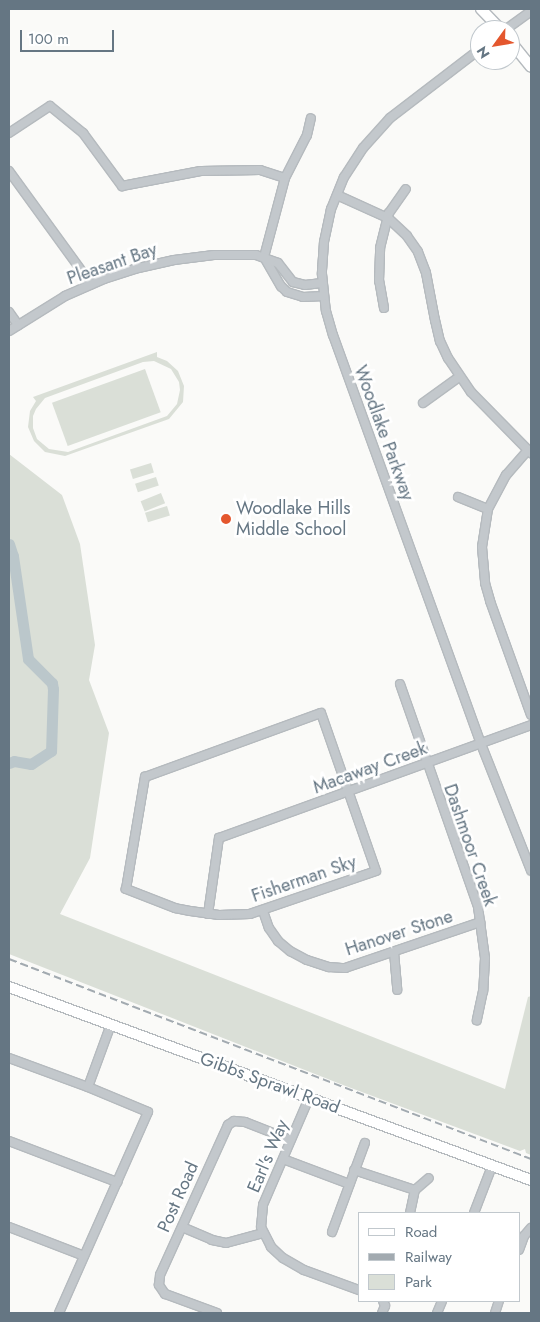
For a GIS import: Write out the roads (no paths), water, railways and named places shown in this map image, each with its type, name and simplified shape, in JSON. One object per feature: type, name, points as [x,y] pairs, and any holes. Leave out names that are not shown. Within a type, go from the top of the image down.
[{"type":"main road","points":[[481,9],[491,20]]},
{"type":"main road","points":[[520,53],[531,67]]},
{"type":"main road","name":"Gibbs Sprawl Road","points":[[9,987],[531,1180]]},
{"type":"street","points":[[519,20],[531,11]]},
{"type":"street","name":"Woodlake Parkway","points":[[470,57],[400,110],[376,132],[353,163],[336,195],[324,242],[322,283],[333,335],[481,744],[531,870]]},
{"type":"street","points":[[9,133],[50,106],[83,133],[122,186],[201,171],[260,170],[285,178]]},
{"type":"street","points":[[312,118],[307,135],[285,178],[266,241],[264,257],[281,286],[295,296],[324,296]]},
{"type":"street","points":[[9,171],[91,284]]},
{"type":"street","points":[[384,308],[379,264],[388,218],[393,207],[406,189]]},
{"type":"street","points":[[336,195],[388,218],[406,236],[418,252],[426,273],[440,341],[459,377],[530,451],[506,475],[488,509],[482,547],[485,583],[531,715]]},
{"type":"street","name":"Pleasant Bay","points":[[9,331],[65,296],[91,284],[134,269],[174,260],[214,255],[246,254],[264,257],[278,263],[288,278]]},
{"type":"street","points":[[281,286],[288,278],[305,285],[322,283]]},
{"type":"street","points":[[9,312],[18,324]]},
{"type":"street","points":[[423,403],[459,377]]},
{"type":"street","points":[[458,497],[488,509]]},
{"type":"street","name":"Dashmoor Creek","points":[[400,684],[426,764],[473,891],[480,922],[485,973],[477,1020]]},
{"type":"street","name":"Fisherman Sky","points":[[321,713],[348,792],[376,871],[250,914],[208,914],[175,908],[126,889],[145,777],[321,713]]},
{"type":"street","name":"Macaway Creek","points":[[208,914],[219,838],[531,725]]},
{"type":"street","name":"Hanover Stone","points":[[263,911],[269,928],[278,941],[290,952],[329,967],[345,968],[480,922]]},
{"type":"street","points":[[394,952],[396,990]]},
{"type":"street","points":[[88,1087],[111,1024]]},
{"type":"street","points":[[9,1058],[88,1087],[148,1112],[58,1313]]},
{"type":"street","name":"Earl's Way","points":[[263,1232],[263,1205],[310,1098]]},
{"type":"street","name":"Post Road","points":[[217,1313],[165,1294],[161,1289],[160,1275],[230,1122],[245,1122],[291,1140]]},
{"type":"street","points":[[9,1141],[117,1182]]},
{"type":"street","points":[[332,1232],[365,1144]]},
{"type":"street","points":[[283,1159],[349,1184]]},
{"type":"street","points":[[474,1212],[492,1166]]},
{"type":"street","points":[[354,1170],[415,1190]]},
{"type":"street","points":[[410,1212],[415,1190],[429,1178]]},
{"type":"street","points":[[182,1227],[212,1240],[226,1243],[263,1232],[270,1247],[283,1258],[304,1270],[358,1290]]},
{"type":"street","points":[[520,1247],[524,1236],[531,1228]]},
{"type":"street","points":[[10,1229],[84,1256]]},
{"type":"waterway","points":[[9,544],[13,556],[28,659],[52,683],[53,689],[51,751],[31,764],[14,761],[9,763]]},
{"type":"railway","points":[[9,959],[531,1159]]},
{"type":"place","name":"Woodlake Hills Middle School","points":[[226,519]]}]
